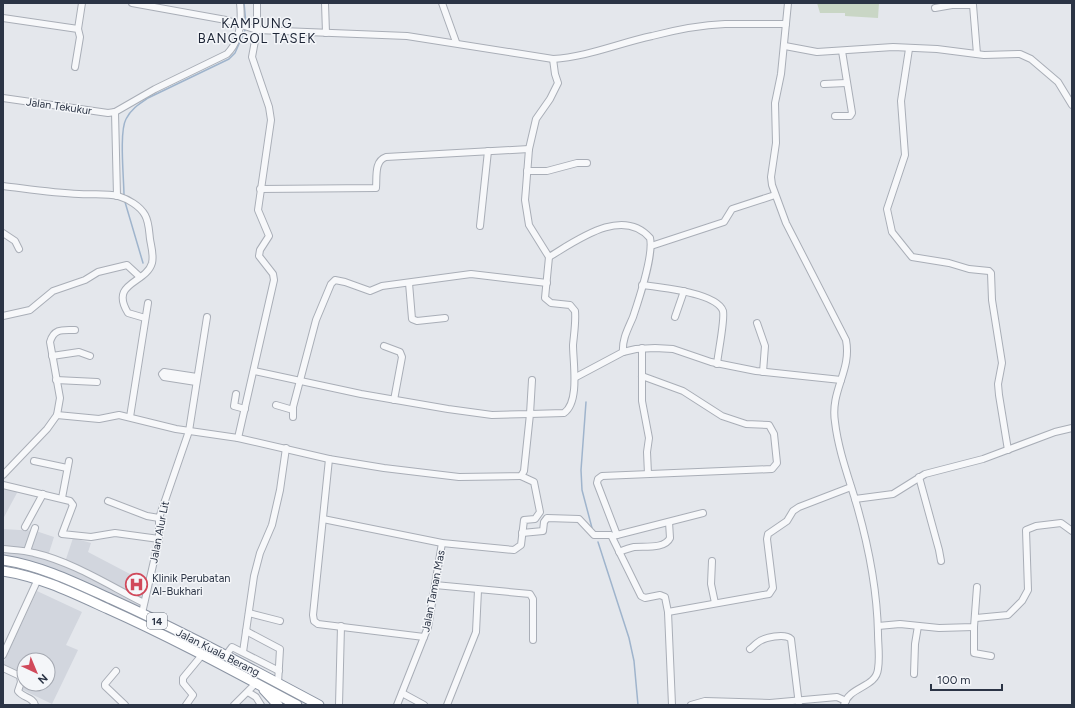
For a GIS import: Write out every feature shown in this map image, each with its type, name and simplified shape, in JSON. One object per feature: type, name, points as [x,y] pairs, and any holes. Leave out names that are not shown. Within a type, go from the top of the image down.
[{"type":"highway","name":"Jalan Kuala Berang","points":[[3,560],[41,569],[142,613],[319,705]]},
{"type":"highway","name":"Jalan Kuala Berang","points":[[3,571],[57,585],[137,622],[297,705]]},
{"type":"highway","points":[[256,683],[278,705]]},
{"type":"highway","points":[[305,697],[314,705]]},
{"type":"street","points":[[75,67],[80,37],[78,29],[82,3]]},
{"type":"street","points":[[132,3],[226,20],[256,29],[407,36],[456,42],[509,52],[554,58],[577,57],[652,36],[703,26],[724,24],[786,24]]},
{"type":"street","points":[[117,196],[115,112],[155,89],[227,54],[232,49],[242,26],[240,3]]},
{"type":"street","points":[[238,438],[274,280],[273,274],[259,256],[260,250],[269,236],[258,214],[260,189],[271,120],[269,107],[253,64],[252,53],[256,29],[257,3]]},
{"type":"street","points":[[325,3],[326,33]]},
{"type":"street","points":[[442,3],[456,42]]},
{"type":"street","points":[[691,705],[705,701],[799,703],[837,698],[845,703],[850,694],[872,681],[877,673],[878,626],[872,564],[855,499],[841,454],[834,416],[836,394],[848,358],[846,340],[843,331],[786,223],[775,195],[771,177],[776,149],[775,103],[784,46],[788,3]]},
{"type":"street","points":[[934,8],[952,5],[973,5],[977,54]]},
{"type":"street","points":[[3,18],[78,29]]},
{"type":"street","points":[[784,46],[817,52],[867,48],[909,48],[937,49],[977,54],[1020,54],[1026,56],[1062,86],[1072,105]]},
{"type":"street","points":[[909,48],[901,101],[906,151],[887,203],[887,214],[892,232],[912,256],[949,263],[969,269],[989,271],[991,273],[992,300],[1002,363],[998,384],[999,395],[1008,450]]},
{"type":"street","points":[[835,116],[851,115],[842,51]]},
{"type":"street","points":[[254,371],[394,400],[479,414],[564,413],[567,411],[570,405],[576,377],[573,345],[575,311],[570,305],[546,301],[549,257],[546,249],[529,225],[525,200],[529,149],[536,119],[557,88],[558,83],[555,74],[554,58]]},
{"type":"street","points":[[824,84],[846,82]]},
{"type":"street","name":"Jalan Tekukur","points":[[3,98],[108,113],[115,112]]},
{"type":"street","points":[[260,189],[376,188],[378,164],[380,160],[386,157],[529,149]]},
{"type":"street","points":[[480,226],[488,151]]},
{"type":"street","points":[[527,171],[547,171],[577,163],[587,163]]},
{"type":"street","points":[[3,186],[62,193],[117,196],[131,202],[145,215],[153,257],[152,264],[125,290],[123,300],[128,313],[145,318]]},
{"type":"street","points":[[651,246],[724,222],[732,209],[775,195]]},
{"type":"street","points":[[549,257],[600,229],[620,226],[638,228],[650,238],[651,246],[642,285],[624,337],[623,352]]},
{"type":"street","points":[[3,233],[15,241],[19,249]]},
{"type":"street","points":[[3,316],[30,310],[53,291],[85,280],[98,272],[127,265],[140,277]]},
{"type":"street","points":[[293,417],[299,381],[317,315],[333,282],[338,280],[367,291],[382,286],[471,274],[547,283]]},
{"type":"street","points":[[409,283],[412,319],[417,321],[445,318]]},
{"type":"street","points":[[642,285],[684,291],[715,302],[722,310],[723,315],[717,364]]},
{"type":"street","points":[[675,317],[684,291]]},
{"type":"street","points":[[130,417],[148,303]]},
{"type":"street","name":"Jalan Alur Lit","points":[[142,613],[159,539],[159,518],[189,431],[207,317]]},
{"type":"street","points":[[757,323],[765,346],[762,372]]},
{"type":"street","points":[[3,475],[47,429],[57,415],[60,398],[50,342],[53,334],[59,330],[75,330]]},
{"type":"street","points":[[384,346],[400,352],[402,357],[394,400]]},
{"type":"street","points":[[576,377],[623,352],[642,348],[673,349],[717,364],[762,372],[841,380]]},
{"type":"street","points":[[642,348],[642,401],[649,438],[647,452],[648,474]]},
{"type":"street","points":[[52,356],[79,352],[90,356]]},
{"type":"street","points":[[642,376],[683,391],[722,416],[746,424],[769,425],[774,434],[777,463],[772,469],[602,476],[598,479],[597,483],[619,552],[641,596],[645,598],[660,595],[664,596],[668,612],[672,705]]},
{"type":"street","points":[[56,380],[97,382]]},
{"type":"street","points":[[521,476],[524,471],[532,380]]},
{"type":"street","points":[[236,394],[234,406],[245,409]]},
{"type":"street","points":[[276,405],[293,410]]},
{"type":"street","points":[[57,415],[99,419],[119,415],[189,431],[238,438],[286,448],[330,459],[459,477],[521,476],[534,482],[540,512],[535,519],[524,520],[521,545],[514,550],[442,543],[323,519]]},
{"type":"street","points":[[855,499],[893,494],[918,477],[1008,450],[1055,432],[1072,428]]},
{"type":"street","points":[[243,652],[260,553],[272,525],[280,490],[286,448]]},
{"type":"street","points":[[330,459],[313,618],[318,624],[424,637]]},
{"type":"street","points":[[34,461],[67,468]]},
{"type":"street","points":[[62,498],[69,461]]},
{"type":"street","points":[[918,477],[939,550],[941,562]]},
{"type":"street","points":[[3,485],[70,501],[72,505],[62,534],[91,537],[115,533],[159,539]]},
{"type":"street","points":[[668,612],[771,593],[773,588],[767,539],[768,534],[787,522],[793,511],[798,507],[851,487]]},
{"type":"street","points":[[25,527],[43,494]]},
{"type":"street","points":[[108,501],[146,516],[159,518]]},
{"type":"street","points":[[522,533],[543,531],[544,522],[547,518],[575,518],[581,521],[588,531],[594,535],[614,535],[703,513]]},
{"type":"street","points":[[619,552],[630,548],[653,546],[667,542],[670,538],[669,522]]},
{"type":"street","points":[[976,618],[1008,615],[1026,595],[1028,590],[1026,530],[1058,523],[1064,524],[1072,531]]},
{"type":"street","points":[[27,551],[35,528]]},
{"type":"street","name":"Jalan Taman Mas","points":[[397,705],[428,627],[442,543]]},
{"type":"street","points":[[3,549],[27,551],[77,568],[144,602]]},
{"type":"street","points":[[712,561],[711,584],[715,603]]},
{"type":"street","points":[[3,655],[38,579]]},
{"type":"street","points":[[435,584],[478,590],[530,594],[532,599],[532,640]]},
{"type":"street","points":[[977,587],[976,618],[974,626],[974,653],[990,656]]},
{"type":"street","points":[[113,600],[119,590]]},
{"type":"street","points":[[447,705],[476,632],[478,590]]},
{"type":"street","points":[[249,613],[280,621]]},
{"type":"street","points":[[878,626],[900,624],[939,628],[974,626]]},
{"type":"street","points":[[338,705],[341,626]]},
{"type":"street","points":[[914,674],[915,644],[918,626]]},
{"type":"street","points":[[246,630],[280,649],[278,683]]},
{"type":"street","points":[[750,649],[757,642],[770,638],[783,636],[792,639],[799,703]]},
{"type":"street","points":[[226,656],[230,648],[243,652],[279,671]]},
{"type":"street","points":[[186,705],[193,695],[182,683],[183,678],[202,655]]},
{"type":"street","points":[[3,668],[20,676],[21,682],[18,691],[22,696],[33,700],[35,705]]},
{"type":"street","points":[[116,671],[105,685],[125,705]]},
{"type":"street","points":[[234,705],[256,683]]},
{"type":"street","points":[[248,692],[256,697],[261,705]]},
{"type":"street","points":[[402,693],[424,705]]},
{"type":"shaded area","points":[[3,488],[18,491],[3,519]]},
{"type":"shaded area","points":[[3,529],[36,531],[54,537],[48,556],[65,562],[73,538],[91,543],[88,552],[149,584],[144,609],[65,573],[27,561],[3,556]]},
{"type":"shaded area","points":[[37,591],[82,612],[66,645],[78,650],[52,704],[27,692],[56,692],[56,652],[16,652],[16,670],[3,664]]},
{"type":"green space","points":[[817,3],[879,3],[878,18],[845,16],[845,13],[820,13]]},
{"type":"waterway","points":[[244,3],[246,24]]},
{"type":"waterway","points":[[124,196],[122,156],[123,134],[124,125],[130,112],[148,98],[229,59],[235,53],[246,28]]},
{"type":"waterway","points":[[125,202],[143,263]]},
{"type":"waterway","points":[[586,402],[581,470],[582,490],[592,528]]},
{"type":"waterway","points":[[598,542],[629,638],[634,661],[638,705]]},
{"type":"place","name":"Klinik Perubatan Al-Bukhari","points":[[136,584]]},
{"type":"district","name":"KAMPUNG BANGGOL TASEK","points":[[257,30]]}]
